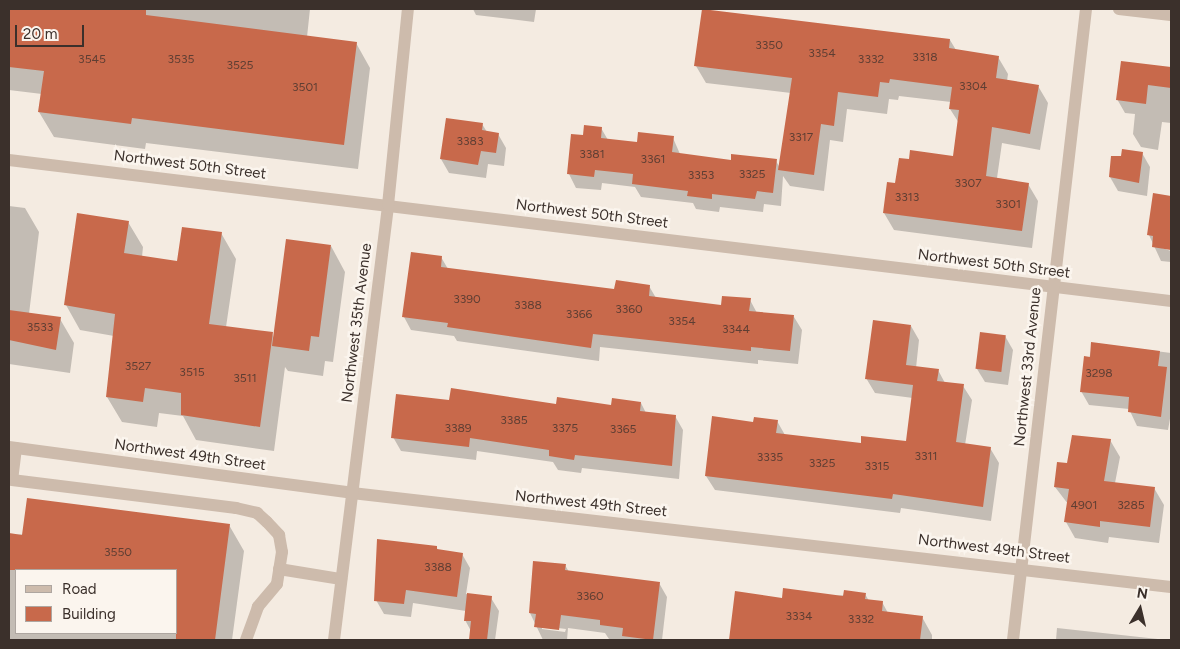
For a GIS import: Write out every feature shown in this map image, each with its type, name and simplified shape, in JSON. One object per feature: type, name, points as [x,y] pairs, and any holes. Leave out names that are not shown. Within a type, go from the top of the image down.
[{"type":"street","name":"Northwest 35th Avenue","points":[[334,640],[388,205],[408,9]]},
{"type":"street","name":"Northwest 33rd Avenue","points":[[1013,640],[1086,9]]},
{"type":"street","points":[[1119,9],[1171,16]]},
{"type":"street","name":"Northwest 50th Street","points":[[9,160],[1171,301]]},
{"type":"street","points":[[13,448],[12,480],[257,513],[279,534],[282,552],[277,584],[258,607],[246,640]]},
{"type":"street","name":"Northwest 49th Street","points":[[13,448],[352,493],[1022,568],[1171,587]]},
{"type":"street","points":[[280,569],[341,579]]},
{"type":"building","points":[[9,9],[146,9],[146,15],[357,42],[344,145],[132,118],[131,124],[38,112],[44,71],[9,67]]},
{"type":"building","points":[[702,9],[950,39],[949,48],[999,56],[996,78],[1039,85],[1030,134],[992,127],[986,176],[1029,183],[1022,231],[883,213],[887,182],[895,183],[899,158],[909,159],[910,150],[953,156],[959,110],[949,109],[952,87],[890,79],[889,83],[880,82],[878,97],[838,92],[834,126],[821,124],[814,175],[778,170],[792,78],[694,66]]},
{"type":"building","points":[[1121,61],[1171,67],[1171,88],[1148,85],[1146,104],[1116,100]]},
{"type":"building","points":[[446,118],[483,123],[482,130],[499,133],[496,153],[481,151],[478,165],[440,159]]},
{"type":"building","points":[[584,125],[602,127],[601,138],[637,142],[638,132],[674,136],[672,152],[731,160],[731,154],[777,159],[773,193],[757,191],[755,199],[712,194],[712,199],[687,196],[688,191],[632,184],[633,174],[595,170],[594,177],[567,174],[571,134],[583,135]]},
{"type":"building","points":[[1122,149],[1143,152],[1139,183],[1109,177],[1111,156],[1121,156]]},
{"type":"building","points":[[1153,193],[1171,196],[1171,250],[1152,247],[1153,236],[1147,235]]},
{"type":"building","points":[[77,213],[129,221],[124,253],[177,261],[182,227],[222,232],[209,324],[273,332],[260,427],[181,415],[181,393],[145,388],[143,402],[106,397],[115,314],[64,305]]},
{"type":"building","points":[[286,239],[331,245],[319,337],[311,336],[309,351],[272,346]]},
{"type":"building","points":[[411,252],[442,256],[441,267],[614,289],[616,280],[650,285],[649,296],[721,305],[722,296],[751,298],[749,311],[794,315],[790,351],[751,347],[751,351],[593,334],[591,348],[447,327],[448,323],[402,317]]},
{"type":"building","points":[[9,310],[61,317],[56,350],[9,340]]},
{"type":"building","points":[[873,320],[911,325],[906,365],[939,369],[937,381],[964,384],[956,442],[991,447],[983,507],[893,494],[892,499],[705,476],[712,416],[753,422],[754,417],[778,420],[776,433],[861,443],[861,436],[906,441],[913,385],[865,379]]},
{"type":"building","points":[[980,332],[1006,335],[1001,372],[975,369]]},
{"type":"building","points":[[1091,342],[1160,351],[1158,366],[1167,367],[1161,417],[1128,412],[1129,397],[1080,392],[1084,356],[1090,357]]},
{"type":"building","points":[[451,388],[556,404],[557,397],[611,405],[612,398],[641,402],[640,411],[676,415],[672,466],[575,455],[574,460],[549,456],[549,450],[470,438],[469,447],[391,438],[396,394],[449,400]]},
{"type":"building","points":[[1072,435],[1111,439],[1104,481],[1155,487],[1150,527],[1100,521],[1100,527],[1064,522],[1069,489],[1054,487],[1057,462],[1067,463]]},
{"type":"building","points":[[27,498],[230,524],[215,640],[176,640],[176,634],[178,634],[178,569],[9,570],[9,533],[22,535]]},
{"type":"building","points":[[377,539],[437,546],[437,549],[463,553],[457,597],[406,590],[404,604],[374,601]]},
{"type":"building","points":[[533,561],[566,564],[565,570],[660,582],[653,640],[622,636],[623,628],[600,625],[600,620],[561,615],[559,630],[534,627],[536,614],[529,613]]},
{"type":"building","points":[[783,588],[843,596],[844,590],[866,593],[865,599],[883,601],[882,611],[923,616],[920,640],[729,640],[735,591],[782,598]]},
{"type":"building","points":[[467,593],[492,596],[487,640],[469,640],[471,621],[464,621]]}]
